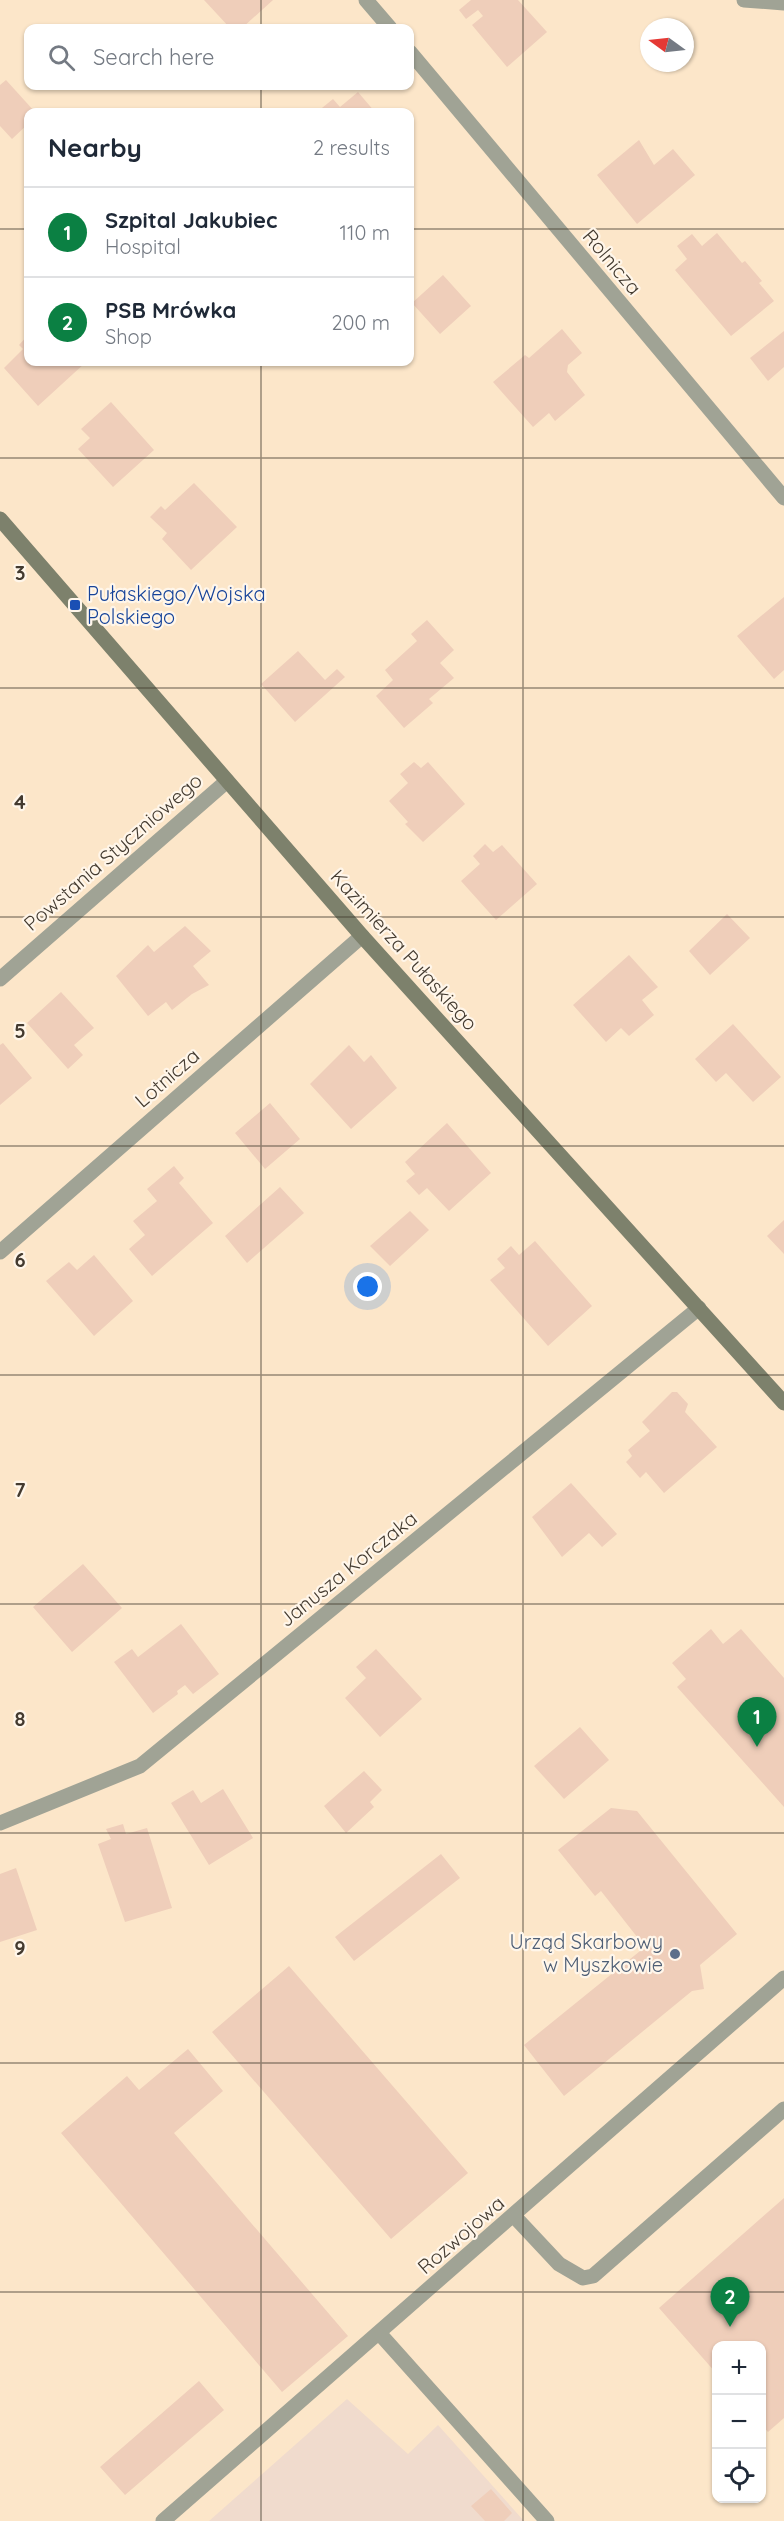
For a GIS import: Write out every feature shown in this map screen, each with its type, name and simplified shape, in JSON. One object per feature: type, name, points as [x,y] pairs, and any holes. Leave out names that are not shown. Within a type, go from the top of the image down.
[{"type":"main road","name":"Kazimierza Pułaskiego","points":[[2,527],[362,936],[784,1403]]},
{"type":"street","points":[[366,0],[387,24]]},
{"type":"street","points":[[747,0],[784,3]]},
{"type":"street","name":"Rolnicza","points":[[414,57],[784,498]]},
{"type":"street","name":"Powstania Styczniowego","points":[[0,979],[227,781]]},
{"type":"street","name":"Lotnicza","points":[[0,1252],[362,936]]},
{"type":"street","name":"Janusza Korczaka","points":[[0,1823],[140,1766],[699,1308]]},
{"type":"street","name":"Rozwojowa","points":[[163,2521],[380,2334],[784,1978]]},
{"type":"street","points":[[514,2216],[559,2264],[583,2278],[592,2276],[784,2109]]},
{"type":"street","points":[[380,2334],[547,2521]]},
{"type":"shaded area","points":[[347,2399],[408,2454],[438,2425],[524,2521],[209,2521]]},
{"type":"building","points":[[204,0],[273,0],[246,24],[226,24]]},
{"type":"building","points":[[471,0],[518,0],[547,32],[507,67],[472,25],[483,16],[478,10],[466,19],[459,10]]},
{"type":"building","points":[[6,80],[31,108],[24,108],[24,128],[12,139],[0,126],[0,85]]},
{"type":"building","points":[[358,92],[372,108],[322,108],[333,99],[340,107]]},
{"type":"building","points":[[639,140],[654,165],[673,149],[695,175],[637,224],[597,175]]},
{"type":"building","points":[[717,233],[742,263],[745,261],[762,281],[759,283],[774,301],[731,336],[675,270],[687,259],[677,246],[692,234],[702,246]]},
{"type":"building","points":[[443,275],[471,306],[440,334],[414,305],[414,301]]},
{"type":"building","points":[[562,329],[582,353],[568,365],[567,372],[585,395],[555,421],[549,413],[533,427],[493,382],[525,355],[529,358]]},
{"type":"building","points":[[784,331],[784,367],[768,381],[750,358]]},
{"type":"building","points":[[24,339],[24,366],[82,366],[38,406],[4,368],[23,349],[19,345]]},
{"type":"building","points":[[111,402],[154,450],[113,487],[78,449],[90,438],[81,429]]},
{"type":"building","points":[[194,483],[237,527],[191,570],[162,539],[167,533],[150,517],[161,506],[165,510]]},
{"type":"building","points":[[784,597],[784,670],[774,679],[737,636]]},
{"type":"building","points":[[427,620],[454,650],[440,663],[454,678],[429,699],[433,703],[404,728],[376,696],[393,680],[385,670],[417,641],[411,634]]},
{"type":"building","points":[[298,651],[325,680],[337,669],[345,677],[295,722],[261,684]]},
{"type":"building","points":[[414,762],[421,768],[428,762],[465,804],[423,842],[405,824],[408,822],[389,801],[408,783],[400,774]]},
{"type":"building","points":[[485,844],[493,852],[502,845],[537,884],[496,920],[461,881],[480,864],[473,856]]},
{"type":"building","points":[[727,914],[750,938],[710,975],[689,951]]},
{"type":"building","points":[[185,926],[211,951],[193,966],[209,985],[192,994],[172,1010],[166,1002],[148,1016],[116,976],[148,945],[154,952]]},
{"type":"building","points":[[629,955],[658,987],[642,1000],[654,1015],[629,1036],[621,1028],[606,1042],[573,1005]]},
{"type":"building","points":[[61,992],[94,1028],[74,1045],[83,1055],[68,1069],[27,1023]]},
{"type":"building","points":[[733,1024],[781,1077],[753,1102],[726,1073],[716,1082],[695,1059]]},
{"type":"building","points":[[3,1043],[32,1078],[0,1105],[0,1045]]},
{"type":"building","points":[[349,1045],[364,1062],[371,1055],[397,1088],[351,1129],[310,1084]]},
{"type":"building","points":[[270,1103],[300,1139],[265,1169],[235,1133]]},
{"type":"building","points":[[447,1123],[491,1173],[449,1211],[427,1188],[419,1195],[406,1181],[415,1174],[405,1162]]},
{"type":"building","points":[[174,1166],[184,1178],[179,1183],[213,1223],[152,1276],[129,1249],[145,1235],[133,1221],[157,1201],[147,1189]]},
{"type":"building","points":[[280,1187],[304,1213],[247,1263],[225,1236]]},
{"type":"building","points":[[410,1211],[429,1230],[390,1266],[370,1246]]},
{"type":"building","points":[[784,1220],[784,1254],[767,1236]]},
{"type":"building","points":[[535,1241],[592,1306],[548,1346],[490,1280],[505,1268],[497,1259],[511,1246],[519,1255]]},
{"type":"building","points":[[94,1255],[133,1301],[94,1336],[46,1281],[69,1262],[77,1270]]},
{"type":"building","points":[[672,1392],[677,1392],[688,1404],[685,1412],[717,1447],[664,1493],[646,1472],[640,1478],[626,1462],[632,1456],[628,1450],[650,1431],[642,1422]]},
{"type":"building","points":[[571,1483],[617,1534],[602,1547],[589,1533],[562,1557],[532,1517]]},
{"type":"building","points":[[83,1564],[122,1608],[72,1652],[33,1607]]},
{"type":"building","points":[[181,1624],[219,1674],[193,1694],[185,1685],[177,1691],[178,1694],[153,1713],[114,1662],[132,1649],[138,1657]]},
{"type":"building","points":[[711,1629],[723,1644],[741,1629],[784,1678],[784,1807],[677,1687],[686,1679],[672,1663]]},
{"type":"building","points":[[376,1649],[422,1699],[380,1737],[345,1698],[366,1678],[356,1667]]},
{"type":"building","points":[[580,1727],[609,1760],[564,1799],[534,1766]]},
{"type":"building","points":[[364,1771],[382,1790],[370,1802],[374,1807],[346,1833],[324,1806]]},
{"type":"building","points":[[223,1789],[253,1838],[209,1865],[171,1803],[193,1790],[201,1803]]},
{"type":"building","name":"Urząd Skarbowy w Myszkowie","points":[[611,1808],[637,1811],[737,1934],[700,1965],[704,1989],[692,1991],[564,2096],[524,2045],[645,1947],[601,1891],[595,1896],[558,1850]]},
{"type":"building","points":[[123,1824],[126,1834],[147,1828],[172,1908],[125,1922],[98,1844],[111,1839],[106,1829]]},
{"type":"building","points":[[441,1854],[460,1878],[354,1961],[335,1937]]},
{"type":"building","points":[[16,1868],[37,1930],[0,1942],[0,1874]]},
{"type":"building","points":[[289,1966],[468,2173],[391,2239],[212,2032]]},
{"type":"building","points":[[188,2049],[223,2091],[174,2133],[348,2336],[282,2392],[61,2133],[127,2076],[139,2090]]},
{"type":"building","points":[[784,2198],[784,2418],[768,2432],[766,2430],[766,2341],[712,2341],[712,2368],[659,2308]]},
{"type":"building","points":[[199,2381],[224,2410],[125,2495],[100,2467]]},
{"type":"building","points":[[491,2489],[512,2513],[504,2521],[485,2521],[471,2506]]},
{"type":"place","name":"Pułaskiego/Wojska Polskiego","points":[[75,605]]},
{"type":"place","name":"Szpital Jakubiec","points":[[757,1747]]},
{"type":"place","name":"Urząd Skarbowy w Myszkowie","points":[[675,1954]]},
{"type":"place","name":"PSB Mrówka","points":[[730,2327]]}]
